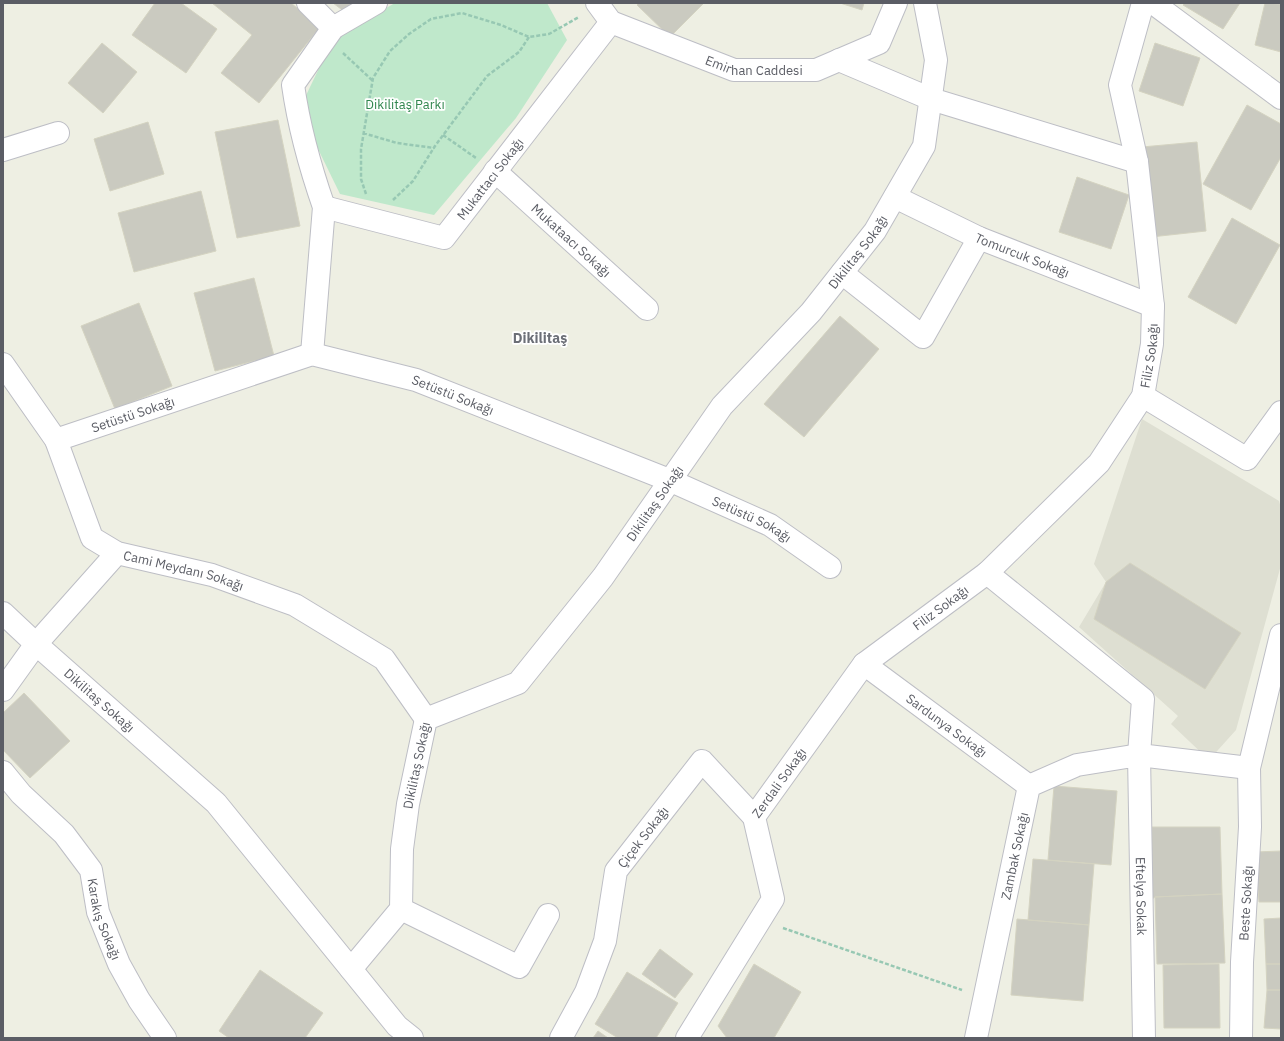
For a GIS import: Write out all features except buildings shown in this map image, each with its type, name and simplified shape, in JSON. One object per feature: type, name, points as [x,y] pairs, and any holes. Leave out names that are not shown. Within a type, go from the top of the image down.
[{"type":"street","points":[[308,3],[330,32]]},
{"type":"street","points":[[312,354],[324,207],[298,118],[293,85],[330,32],[376,3]]},
{"type":"street","name":"Emirhan Caddesi","points":[[602,11],[734,70],[816,70],[879,43],[896,3]]},
{"type":"street","name":"Dikilitaş Sokağı","points":[[401,909],[402,849],[408,804],[426,719],[518,683],[603,576],[722,406],[810,312],[875,231],[924,146],[936,60],[925,3]]},
{"type":"street","name":"Filiz Sokağı","points":[[864,664],[987,573],[1099,463],[1142,396],[1152,344],[1153,306],[1137,162],[1120,85],[1143,3]]},
{"type":"street","points":[[1153,3],[1281,98]]},
{"type":"street","name":"Mukattacı Sokağı","points":[[324,207],[444,238],[495,172],[602,11]]},
{"type":"street","points":[[839,60],[931,99],[1137,162]]},
{"type":"street","points":[[3,150],[58,133]]},
{"type":"street","name":"Mukataacı Sokağı","points":[[495,172],[647,309]]},
{"type":"street","name":"Tomurcuk Sokağı","points":[[895,197],[979,238],[1153,306]]},
{"type":"street","points":[[842,273],[923,337],[979,238]]},
{"type":"street","name":"Setüstü Sokağı","points":[[56,440],[312,354],[416,380],[669,480],[770,525],[830,567]]},
{"type":"street","name":"Cami Meydanı Sokağı","points":[[3,364],[56,440],[92,538],[117,553],[212,575],[295,605],[384,660],[426,719]]},
{"type":"street","points":[[1142,396],[1247,459],[1281,412]]},
{"type":"street","points":[[3,690],[36,644],[117,553]]},
{"type":"street","name":"Eftelya Sokak","points":[[987,573],[1142,699],[1139,755],[1144,1038]]},
{"type":"street","name":"Dikilitaş Sokağı","points":[[3,613],[216,803],[351,969],[400,1034]]},
{"type":"street","name":"Beste Sokağı","points":[[1241,1038],[1242,962],[1250,827],[1249,768],[1281,635]]},
{"type":"street","name":"Sardunya Sokağı","points":[[864,664],[1029,786]]},
{"type":"street","name":"Zerdali Sokağı","points":[[687,1038],[773,899],[754,816],[864,664]]},
{"type":"street","points":[[1029,786],[1077,765],[1139,755],[1249,768]]},
{"type":"street","name":"Çiçek Sokağı","points":[[561,1038],[586,992],[605,941],[616,871],[702,761],[754,816]]},
{"type":"street","name":"Karakış Sokağı","points":[[3,772],[21,794],[64,834],[91,870],[98,912],[119,964],[139,1000],[165,1038]]},
{"type":"street","name":"Zambak Sokağı","points":[[976,1038],[1029,786]]},
{"type":"street","points":[[351,969],[401,909],[519,967],[548,915]]},
{"type":"path","points":[[367,196],[361,179],[361,149],[373,78],[390,51],[409,34],[431,19],[462,13],[501,25],[529,37],[549,34],[602,11]]},
{"type":"path","points":[[330,32],[373,81]]},
{"type":"path","points":[[391,201],[413,181],[443,135],[487,76],[518,52],[529,37]]},
{"type":"path","points":[[364,132],[397,143],[434,148]]},
{"type":"path","points":[[443,135],[495,172]]},
{"type":"path","points":[[760,920],[984,998]]},
{"type":"shaded area","points":[[1142,419],[1279,501],[1281,508],[1281,565],[1236,730],[1209,760],[1171,724],[1178,716],[1079,627],[1106,582],[1094,564]]},
{"type":"green space","name":"Dikilitaş Parkı","points":[[395,3],[547,3],[567,40],[516,118],[434,215],[340,194],[299,110],[334,37]]},
{"type":"district","name":"Dikilitaş","points":[[540,338]]}]
